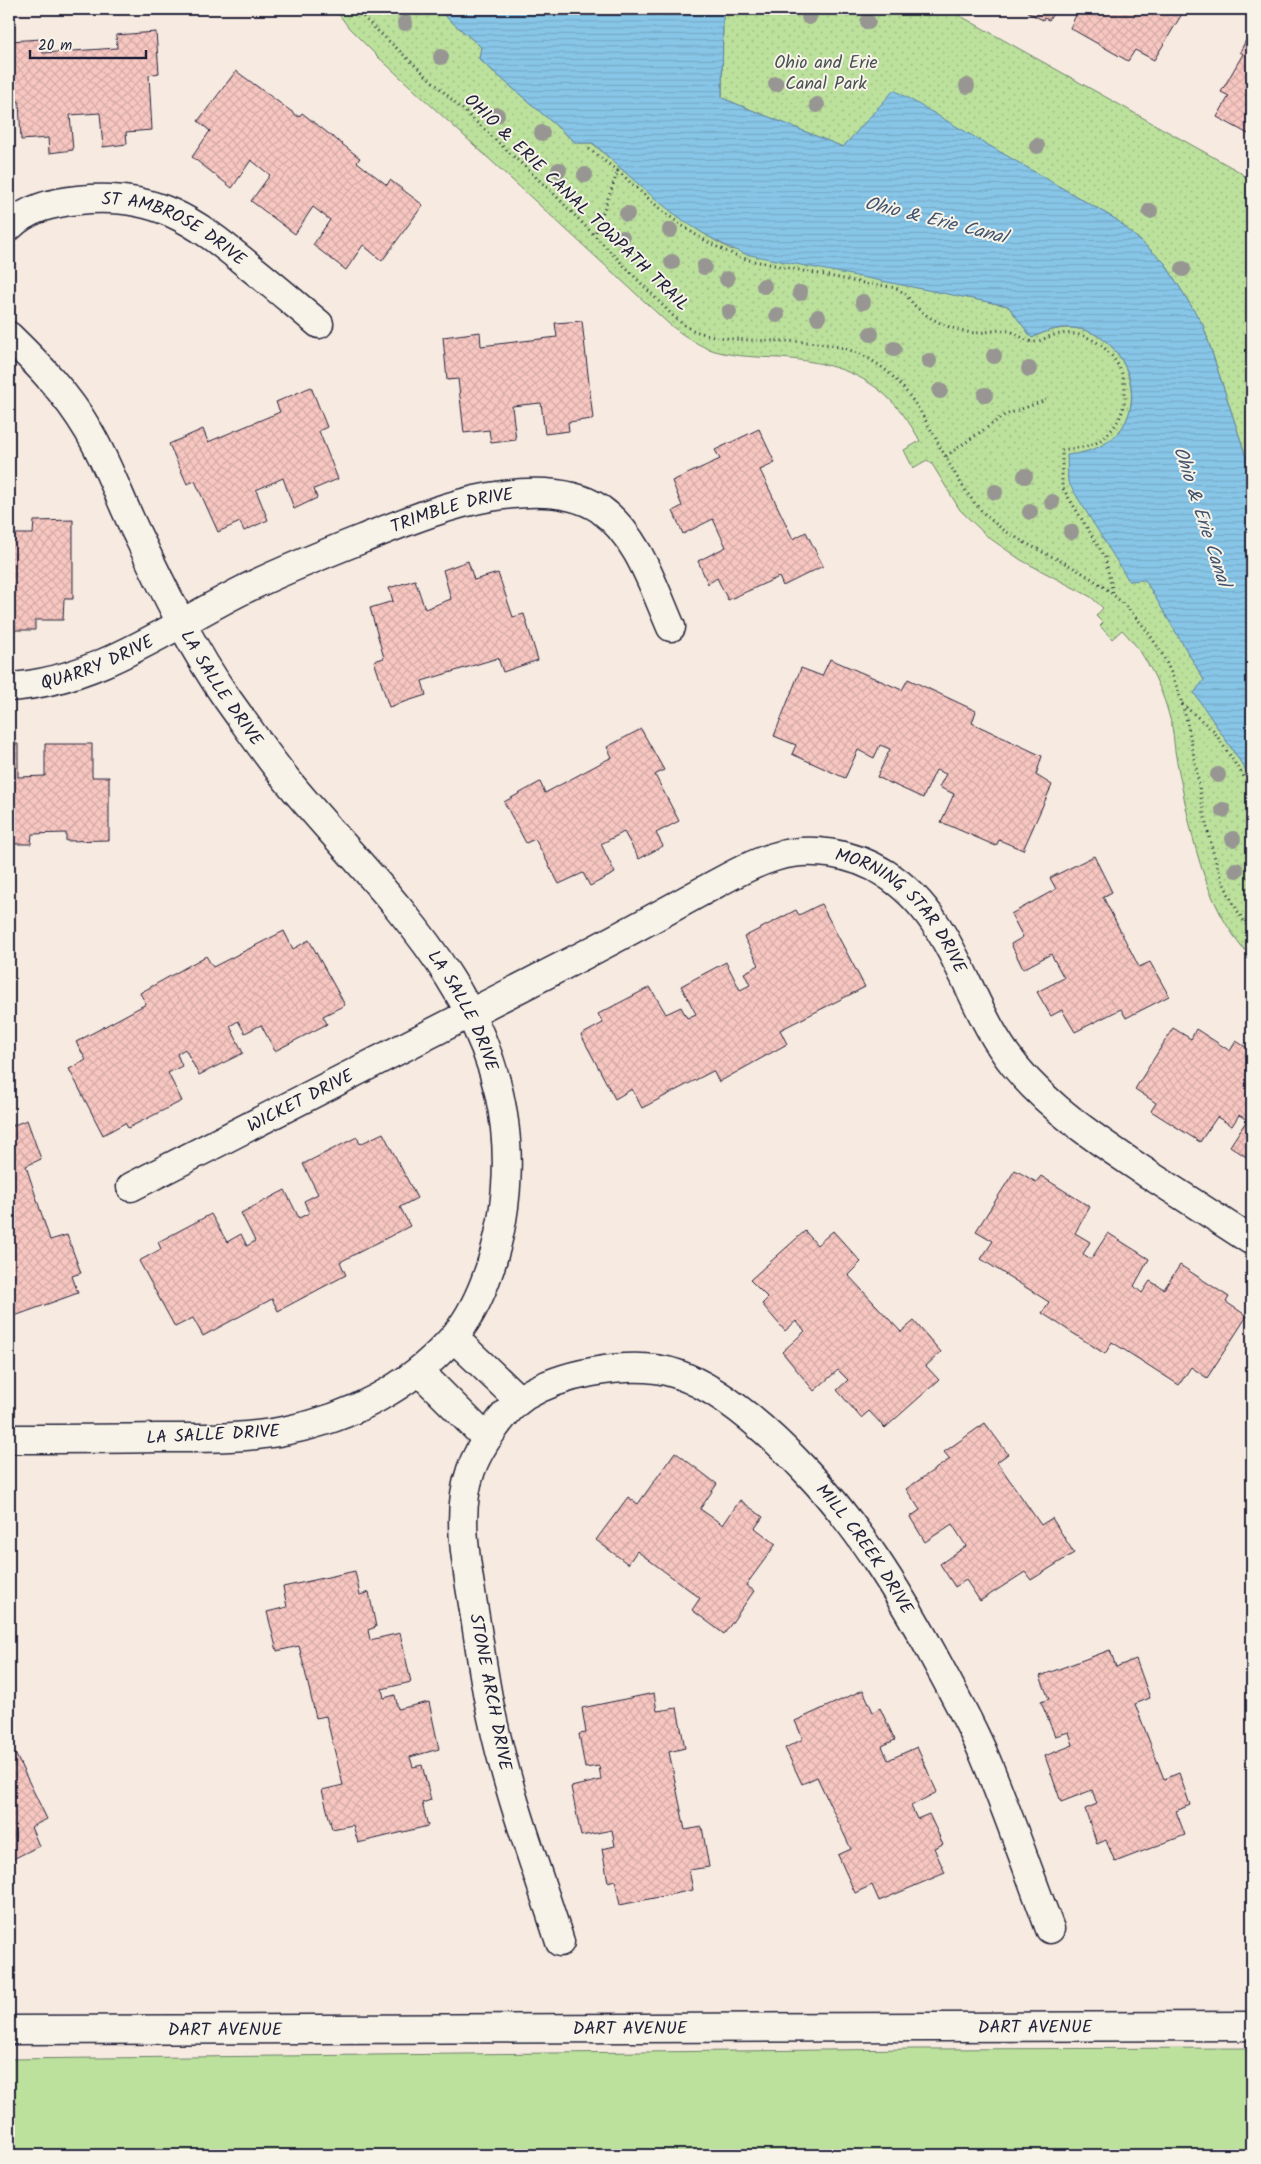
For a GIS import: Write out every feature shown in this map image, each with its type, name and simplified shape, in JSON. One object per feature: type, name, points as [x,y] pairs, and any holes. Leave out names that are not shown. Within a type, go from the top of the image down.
[{"type":"street","name":"ST AMBROSE DRIVE","points":[[9,227],[26,213],[62,202],[110,198],[125,199],[159,207],[184,217],[217,239],[319,324]]},
{"type":"street","name":"LA SALLE DRIVE","points":[[9,336],[60,389],[88,430],[108,468],[136,533],[182,622],[222,692],[289,783],[394,903],[449,976],[484,1040],[498,1082],[504,1111],[508,1148],[498,1244],[475,1303],[454,1338],[418,1371],[394,1389],[367,1404],[340,1415],[289,1430],[208,1438],[9,1439]]},
{"type":"street","name":"TRIMBLE DRIVE","points":[[182,622],[245,589],[325,553],[394,526],[453,506],[491,497],[559,494],[579,498],[599,509],[615,522],[628,538],[644,564],[671,627]]},
{"type":"street","name":"QUARRY DRIVE","points":[[9,687],[29,686],[86,670],[135,648],[182,622]]},
{"type":"street","name":"MORNING STAR DRIVE","points":[[470,1013],[599,947],[744,869],[766,860],[800,852],[826,853],[859,860],[886,874],[927,909],[942,932],[995,1037],[1014,1064],[1043,1097],[1073,1123],[1252,1241]]},
{"type":"street","name":"WICKET DRIVE","points":[[131,1188],[470,1013]]},
{"type":"street","points":[[454,1338],[519,1400]]},
{"type":"street","name":"MILL CREEK DRIVE","points":[[519,1400],[555,1382],[582,1373],[618,1367],[648,1369],[675,1374],[705,1387],[730,1403],[766,1432],[805,1469],[866,1543],[911,1615],[949,1684],[983,1755],[1050,1929]]},
{"type":"street","points":[[418,1371],[486,1438]]},
{"type":"street","name":"STONE ARCH DRIVE","points":[[519,1400],[486,1438],[471,1471],[464,1506],[464,1543],[492,1717],[517,1811],[560,1942]]},
{"type":"street","name":"DART AVENUE","points":[[9,2030],[1252,2026]]},
{"type":"path","name":"OHIO & ERIE CANAL TOWPATH TRAIL","points":[[357,9],[366,20],[595,234],[674,317],[689,328],[702,333],[743,340],[813,342],[840,347],[863,356],[886,372],[904,390],[925,417],[964,489],[979,508],[1018,539],[1084,573],[1113,594],[1135,616],[1157,645],[1172,675],[1182,704],[1205,818],[1220,877],[1242,918],[1252,932]]},
{"type":"path","points":[[589,149],[618,171],[654,205],[680,226],[705,242],[728,253],[749,260],[901,290],[925,315],[935,322],[951,328],[970,332],[1009,331],[1027,341],[1035,342],[1056,335],[1074,334],[1089,338],[1104,346],[1114,357],[1122,371],[1126,395],[1123,410],[1114,426],[1103,439],[1082,447],[1062,450],[1062,487],[1105,557],[1113,594]]},
{"type":"path","points":[[595,234],[618,171]]},
{"type":"path","points":[[946,456],[1005,416],[1046,400]]},
{"type":"path","points":[[1182,704],[1213,730],[1252,789]]},
{"type":"green space","points":[[335,9],[437,9],[481,47],[479,59],[576,143],[592,143],[675,213],[710,238],[730,249],[1008,306],[1032,338],[1064,328],[1092,333],[1113,348],[1127,371],[1131,396],[1126,421],[1109,442],[1079,454],[1129,581],[1145,579],[1204,680],[1195,693],[1252,779],[1252,958],[1235,937],[1221,914],[1200,864],[1175,753],[1172,727],[1160,687],[1140,651],[1122,630],[1112,639],[1100,626],[1103,623],[1096,616],[1103,608],[1091,597],[1021,560],[988,537],[960,510],[932,464],[927,460],[913,468],[904,450],[920,441],[894,403],[879,390],[862,379],[825,365],[780,358],[739,356],[715,351],[685,336],[669,324],[376,55],[349,28]]},
{"type":"green space","name":"Ohio and Erie Canal Park","points":[[715,9],[948,9],[1240,172],[1252,184],[1252,475],[1203,325],[1164,262],[1117,220],[894,91],[843,147],[722,98],[723,13]]},
{"type":"green space","points":[[1252,2048],[1252,2155],[9,2155],[9,2059],[916,2049]]},
{"type":"water","name":"Ohio & Erie Canal","points":[[437,9],[715,9],[723,13],[722,98],[843,147],[894,90],[1117,220],[1164,262],[1203,325],[1252,475],[1252,779],[1194,693],[1204,680],[1145,580],[1129,581],[1068,482],[1067,455],[1103,445],[1124,425],[1132,400],[1128,373],[1114,350],[1093,333],[1065,328],[1032,338],[1008,306],[745,254],[722,244],[664,206],[593,143],[576,143],[479,59],[481,47]]},
{"type":"building","points":[[1028,9],[1056,9],[1049,20],[1044,18],[1043,20],[1027,12]]},
{"type":"building","points":[[1068,9],[1185,9],[1154,60],[1135,50],[1128,61],[1070,28],[1077,13]]},
{"type":"building","points":[[1252,28],[1252,136],[1217,117],[1229,96],[1221,92],[1243,54],[1240,52]]},
{"type":"building","points":[[156,32],[159,73],[149,75],[152,130],[126,132],[127,144],[103,147],[100,113],[70,115],[73,150],[49,153],[48,138],[21,140],[19,101],[9,102],[9,41],[42,39],[43,53],[117,48],[116,35]]},
{"type":"building","points":[[236,71],[299,117],[302,113],[360,158],[357,162],[387,185],[390,180],[423,205],[382,261],[363,245],[346,270],[313,245],[330,220],[313,207],[295,234],[251,201],[270,175],[251,160],[232,188],[192,157],[210,131],[198,121]]},
{"type":"building","points":[[582,321],[593,419],[568,422],[569,431],[545,434],[541,403],[512,406],[516,440],[491,443],[489,430],[464,433],[458,379],[447,380],[443,337],[480,332],[481,346],[557,337],[555,323]]},
{"type":"building","points":[[311,387],[327,427],[319,431],[338,479],[314,489],[317,498],[294,509],[283,478],[256,490],[268,520],[244,531],[240,522],[218,532],[195,481],[187,484],[169,444],[203,429],[208,442],[280,412],[276,402]]},
{"type":"building","points":[[759,429],[775,463],[760,470],[793,539],[806,532],[823,566],[783,586],[779,577],[728,600],[717,578],[708,584],[698,561],[726,547],[713,519],[683,534],[673,511],[682,506],[672,481],[720,459],[715,450]]},
{"type":"building","points":[[73,520],[73,599],[64,599],[63,620],[35,620],[35,630],[10,630],[9,534],[33,534],[34,521]]},
{"type":"building","points":[[468,561],[474,580],[498,573],[513,617],[524,614],[538,660],[503,672],[498,658],[422,681],[426,695],[389,707],[374,661],[384,658],[370,608],[393,601],[389,588],[415,580],[425,609],[451,599],[443,570]]},
{"type":"building","points":[[830,659],[902,690],[908,679],[976,711],[972,723],[1042,756],[1036,775],[1052,785],[1023,850],[999,840],[996,846],[941,822],[954,794],[939,787],[946,774],[936,770],[923,798],[877,777],[890,749],[880,745],[874,758],[858,750],[845,778],[792,754],[796,745],[774,736],[801,668],[822,676]]},
{"type":"building","points":[[641,729],[664,770],[655,775],[679,821],[656,833],[663,846],[639,859],[624,832],[601,844],[615,873],[590,886],[583,873],[559,884],[535,839],[526,843],[504,802],[540,782],[545,793],[612,757],[607,747]]},
{"type":"building","points":[[9,744],[18,744],[18,777],[45,776],[45,744],[92,744],[92,777],[109,777],[109,840],[66,841],[66,833],[32,834],[31,844],[9,844]]},
{"type":"building","points":[[1094,856],[1112,892],[1103,897],[1139,967],[1150,962],[1169,996],[1126,1018],[1121,1009],[1075,1032],[1062,1010],[1051,1016],[1037,992],[1064,978],[1051,954],[1023,969],[1011,944],[1023,937],[1011,914],[1056,889],[1050,878]]},
{"type":"building","points":[[821,904],[865,987],[780,1030],[787,1044],[719,1082],[713,1071],[642,1108],[632,1089],[615,1099],[581,1035],[603,1023],[598,1014],[650,987],[666,1014],[681,1007],[687,1018],[696,1014],[681,986],[726,962],[740,990],[750,985],[744,973],[759,965],[744,937],[796,910],[799,915]]},
{"type":"building","points":[[284,931],[293,949],[309,940],[345,1005],[323,1016],[327,1024],[275,1051],[261,1025],[245,1033],[238,1021],[230,1026],[243,1053],[199,1075],[185,1049],[177,1054],[182,1066],[168,1073],[182,1101],[128,1128],[125,1123],[103,1135],[69,1069],[86,1060],[76,1042],[146,1004],[140,993],[206,956],[213,967]]},
{"type":"building","points":[[1173,1028],[1191,1039],[1196,1029],[1230,1051],[1236,1041],[1252,1051],[1252,1161],[1230,1146],[1247,1120],[1239,1115],[1232,1126],[1217,1117],[1200,1142],[1151,1111],[1156,1103],[1135,1089]]},
{"type":"building","points":[[27,1120],[41,1159],[26,1166],[50,1240],[67,1235],[81,1273],[72,1276],[78,1293],[9,1318],[9,1127]]},
{"type":"building","points":[[383,1133],[417,1198],[400,1207],[410,1226],[340,1262],[346,1275],[278,1311],[272,1299],[203,1336],[193,1318],[175,1327],[139,1261],[161,1249],[158,1242],[211,1214],[227,1242],[241,1234],[247,1246],[255,1241],[241,1213],[285,1190],[299,1218],[309,1213],[304,1201],[318,1194],[303,1164],[357,1137],[360,1144]]},
{"type":"building","points":[[1015,1170],[1036,1182],[1041,1176],[1090,1207],[1075,1233],[1090,1242],[1083,1254],[1091,1259],[1108,1233],[1149,1259],[1134,1286],[1142,1293],[1150,1281],[1164,1289],[1180,1265],[1229,1297],[1226,1302],[1247,1316],[1207,1378],[1191,1367],[1179,1385],[1112,1342],[1105,1354],[1042,1313],[1049,1302],[981,1259],[993,1241],[976,1231]]},
{"type":"building","points":[[805,1231],[817,1245],[833,1231],[861,1262],[848,1275],[901,1332],[914,1321],[941,1352],[926,1366],[939,1380],[885,1428],[869,1411],[861,1418],[837,1390],[848,1380],[838,1370],[814,1391],[782,1352],[805,1331],[796,1321],[785,1331],[762,1304],[768,1298],[750,1280]]},
{"type":"building","points":[[985,1423],[1008,1454],[997,1462],[1041,1525],[1052,1518],[1074,1553],[1031,1580],[1025,1572],[980,1601],[966,1580],[955,1587],[940,1564],[966,1546],[952,1524],[925,1542],[910,1517],[920,1510],[906,1489],[950,1459],[944,1452]]},
{"type":"building","points":[[675,1452],[717,1484],[700,1509],[723,1525],[740,1500],[763,1517],[755,1528],[776,1544],[746,1585],[754,1591],[724,1634],[692,1610],[700,1598],[637,1551],[628,1564],[596,1540],[628,1497],[638,1504]]},
{"type":"building","points":[[355,1571],[360,1595],[369,1592],[376,1627],[368,1630],[370,1640],[400,1633],[411,1682],[382,1689],[384,1698],[395,1695],[398,1709],[429,1702],[439,1749],[410,1757],[413,1767],[422,1765],[431,1800],[422,1803],[428,1826],[358,1843],[353,1825],[332,1829],[322,1790],[343,1785],[326,1716],[316,1718],[299,1646],[277,1651],[267,1612],[287,1607],[283,1587]]},
{"type":"building","points":[[1110,1650],[1116,1667],[1136,1659],[1150,1698],[1135,1704],[1164,1779],[1179,1773],[1190,1805],[1176,1811],[1185,1835],[1115,1862],[1106,1840],[1097,1844],[1085,1809],[1097,1804],[1092,1790],[1061,1802],[1045,1756],[1073,1745],[1069,1732],[1055,1736],[1041,1702],[1049,1699],[1040,1676]]},
{"type":"building","points":[[863,1690],[873,1712],[880,1708],[895,1740],[882,1746],[888,1760],[917,1747],[937,1792],[911,1806],[917,1819],[929,1814],[943,1844],[934,1848],[945,1873],[879,1901],[872,1885],[855,1893],[838,1855],[851,1849],[817,1777],[802,1784],[785,1748],[803,1739],[795,1721]]},
{"type":"building","points":[[654,1693],[657,1711],[677,1708],[685,1748],[669,1752],[685,1830],[702,1827],[709,1867],[689,1870],[693,1890],[620,1905],[615,1880],[608,1882],[602,1849],[615,1846],[612,1830],[581,1836],[571,1787],[601,1780],[599,1766],[585,1768],[579,1734],[586,1733],[582,1708]]},
{"type":"building","points":[[13,1749],[47,1819],[31,1827],[39,1846],[9,1861],[9,1751]]}]
